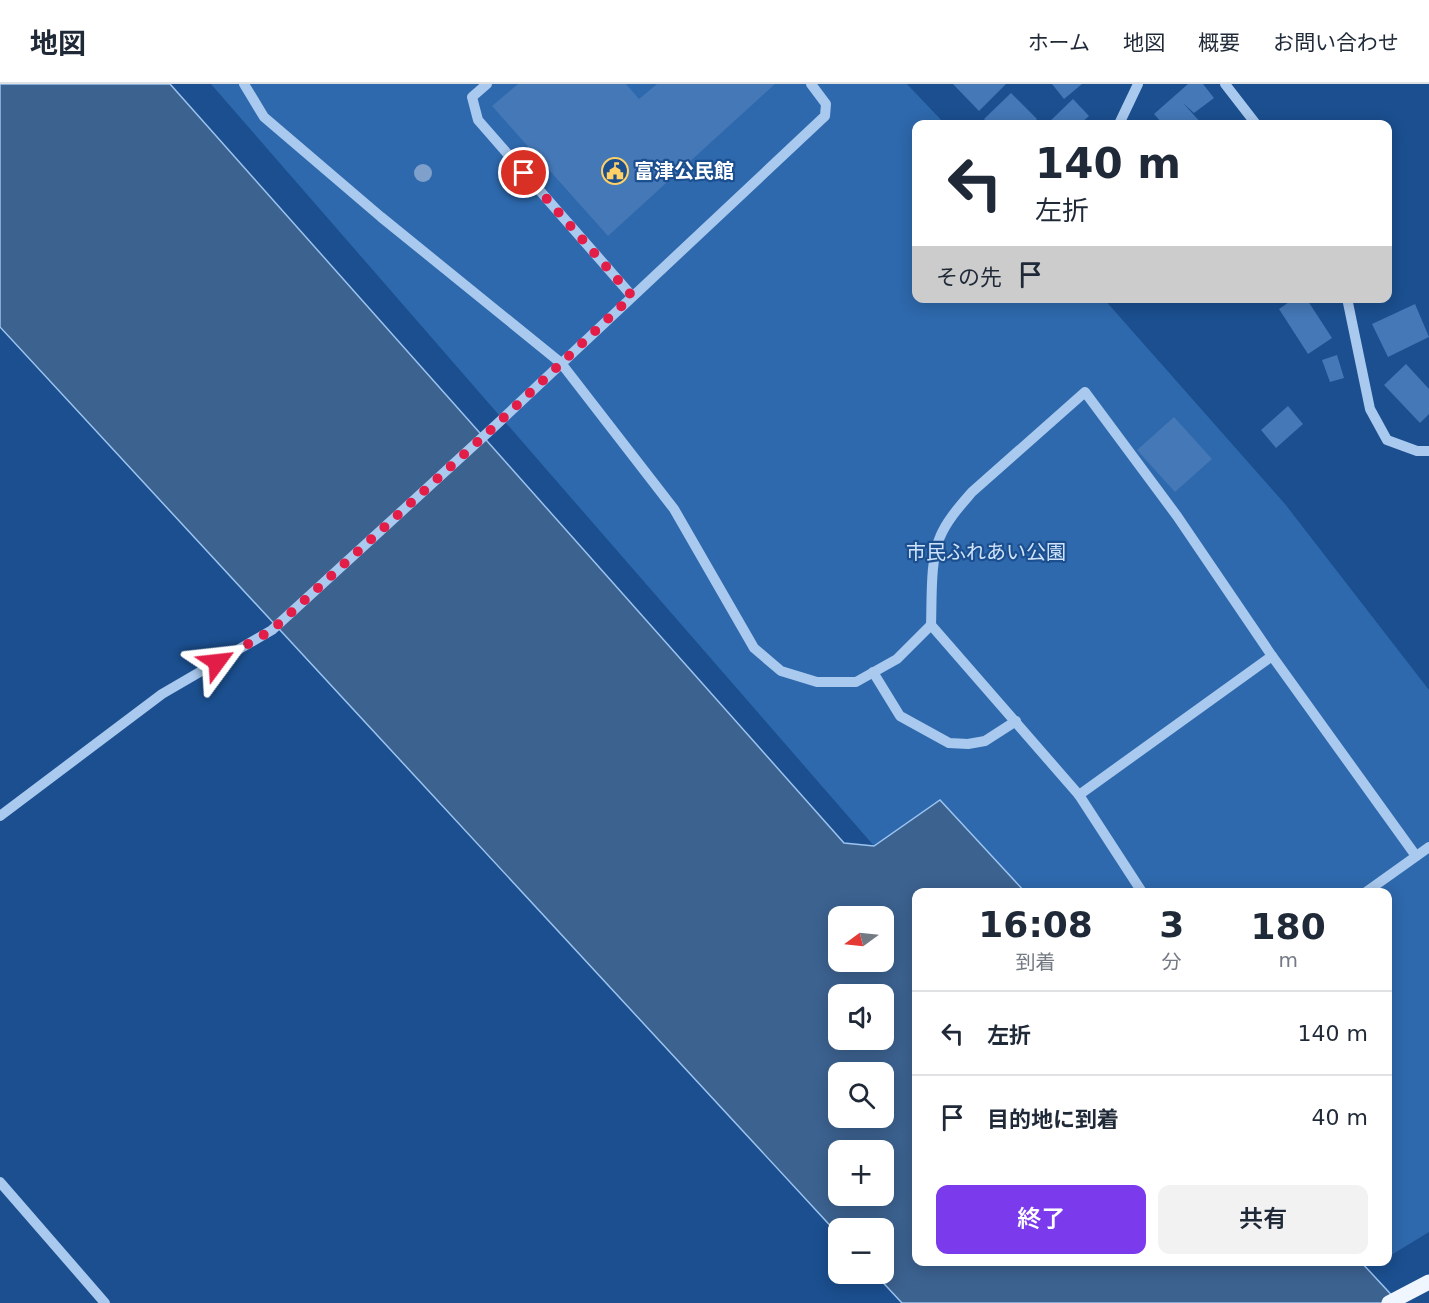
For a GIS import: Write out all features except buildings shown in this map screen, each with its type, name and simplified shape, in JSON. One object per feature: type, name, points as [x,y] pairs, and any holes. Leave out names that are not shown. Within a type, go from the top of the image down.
[{"type":"main road","points":[[1389,1303],[1429,1282]]},
{"type":"street","points":[[244,84],[264,117],[381,217],[561,363],[675,509],[754,648],[781,671],[817,682],[856,682],[897,659],[931,625],[933,570],[939,539],[947,524],[972,492],[1085,392],[1176,516],[1272,656],[1416,856]]},
{"type":"street","points":[[487,84],[472,97],[478,120],[632,296]]},
{"type":"street","points":[[0,816],[162,694],[272,630],[496,425],[825,116],[826,104],[811,84]]},
{"type":"street","points":[[1121,120],[1138,84]]},
{"type":"street","points":[[1225,84],[1253,120]]},
{"type":"street","points":[[1348,303],[1370,409],[1387,440],[1417,451],[1429,452]]},
{"type":"street","points":[[931,625],[1079,795],[1139,888]]},
{"type":"street","points":[[1079,795],[1272,656]]},
{"type":"street","points":[[873,672],[900,716],[949,743],[968,744],[985,741],[1016,721]]},
{"type":"street","points":[[1372,888],[1429,847]]},
{"type":"street","points":[[0,1182],[105,1303]]},
{"type":"green space","name":"市民ふれあい公園","points":[[211,84],[907,84],[941,120],[912,120],[912,303],[1108,303],[1285,504],[1429,690],[1429,1232],[1392,1255],[1392,888],[1021,888],[940,800],[874,846]]},
{"type":"shaded area","points":[[0,84],[170,84],[844,843],[874,846],[940,800],[1021,888],[912,888],[912,1266],[1365,1266],[1399,1303],[902,1303],[884,1284],[894,1284],[894,1218],[828,1218],[828,1223],[0,327]]},
{"type":"place","name":"富津公民館","points":[[615,171]]},
{"type":"route","points":[[217,662],[272,630],[496,425],[632,296],[524,173]]}]
